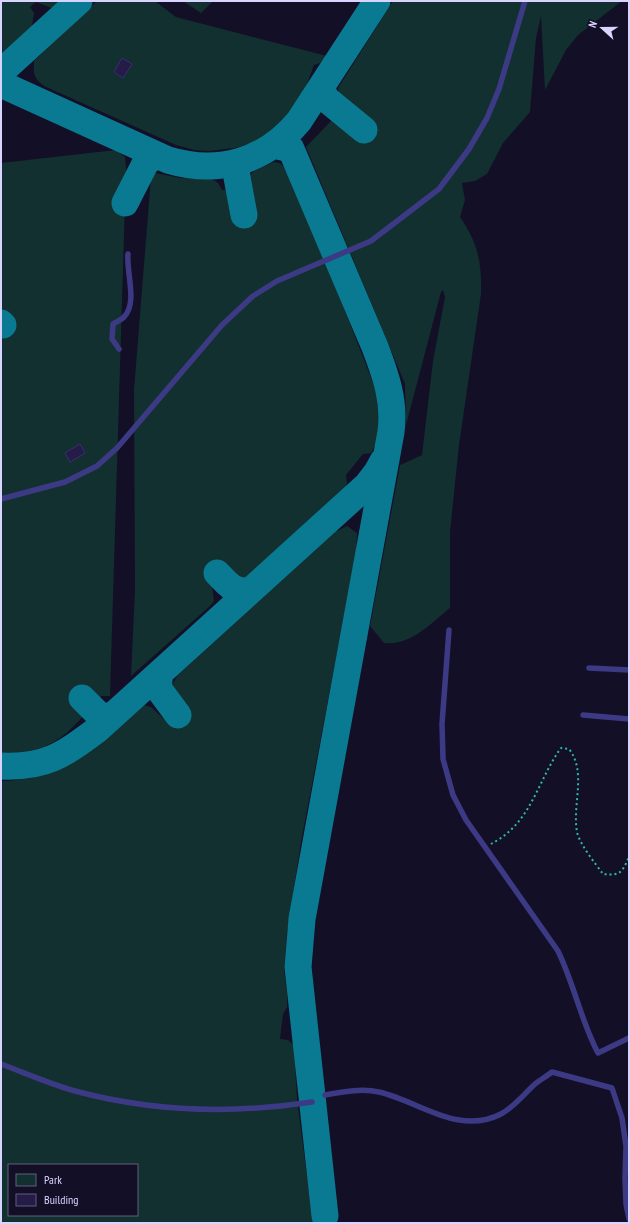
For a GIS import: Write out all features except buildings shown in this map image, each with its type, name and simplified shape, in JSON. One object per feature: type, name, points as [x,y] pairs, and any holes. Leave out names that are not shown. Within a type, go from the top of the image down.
[{"type":"lane","points":[[1,499],[65,482],[97,466],[117,448],[222,325],[253,296],[277,281],[371,241],[439,189],[469,149],[487,118],[499,89],[525,1]]},
{"type":"lane","points":[[119,349],[112,340],[113,324],[125,317],[130,305],[131,288],[127,265],[128,254]]},
{"type":"lane","points":[[449,630],[442,724],[443,759],[453,795],[466,820],[558,952],[598,1053],[629,1038]]},
{"type":"lane","points":[[589,668],[629,670]]},
{"type":"lane","points":[[583,715],[629,720]]},
{"type":"lane","points":[[1,1064],[73,1090],[104,1098],[191,1110],[232,1110],[312,1102]]},
{"type":"lane","points":[[325,1095],[342,1092],[379,1092],[437,1114],[472,1122],[486,1120],[501,1114],[512,1106],[536,1083],[552,1072],[612,1088],[622,1118],[626,1146],[626,1204],[629,1219]]},
{"type":"path","points":[[489,846],[507,833],[521,817],[551,761],[561,748],[569,749],[576,758],[578,781],[576,810],[577,833],[580,839],[603,874],[615,875],[623,870],[629,857]]},
{"type":"green space","points":[[1,1],[61,1],[54,9],[36,2],[30,7],[34,13],[32,26],[1,54]]},
{"type":"green space","points":[[97,1],[155,1],[176,17],[327,56],[320,63],[314,65],[304,92],[281,124],[259,141],[235,148],[209,151],[194,150],[176,145],[44,86],[35,76],[34,61]],"holes":[[[122,59],[132,64],[123,78],[114,72]]]},
{"type":"green space","points":[[183,1],[213,1],[201,13]]},
{"type":"green space","points":[[393,1],[622,1],[578,35],[566,50],[545,90],[541,16],[536,38],[530,112],[503,143],[487,174],[475,181],[462,183],[465,200],[460,217],[471,236],[478,254],[481,273],[481,294],[459,445],[450,532],[450,608],[420,633],[403,641],[384,643],[370,626],[400,465],[422,455],[433,361],[445,297],[443,290],[441,292],[406,425],[405,384],[306,147],[330,122],[343,100],[339,95],[338,88]]},
{"type":"green space","points":[[116,150],[125,157],[126,169],[110,696],[101,696],[69,731],[48,745],[35,750],[1,753],[1,163]]},
{"type":"green space","points":[[274,162],[280,163],[286,169],[329,270],[379,398],[379,433],[375,447],[371,453],[363,454],[346,475],[347,483],[343,492],[247,577],[241,578],[230,570],[212,587],[214,601],[210,606],[131,676],[135,590],[134,390],[151,177],[155,173],[180,178],[212,179],[218,183],[222,190],[249,190],[249,176],[254,171]]},
{"type":"green space","points":[[347,526],[357,533],[356,553],[301,842],[287,933],[284,970],[287,1007],[283,1014],[280,1039],[288,1040],[294,1045],[297,1099],[313,1223],[1,1223],[1,781],[44,775],[77,760],[106,737],[137,708],[144,705],[151,707],[164,719],[183,702],[172,685],[177,676],[335,532]]},
{"type":"taxiway","points":[[1,72],[79,1]]},
{"type":"taxiway","points":[[1,84],[168,160],[205,166],[240,162],[271,146],[286,135],[299,121],[377,1]]},
{"type":"taxiway","points":[[323,91],[325,98],[364,130]]},
{"type":"taxiway","points":[[278,146],[291,149],[375,347],[389,389],[392,410],[391,432],[302,919],[298,967],[325,1216]]},
{"type":"taxiway","points":[[125,203],[147,160],[153,158]]},
{"type":"taxiway","points":[[238,167],[236,172],[244,215]]},
{"type":"taxiway","points":[[1,766],[30,765],[53,758],[64,753],[98,729],[367,485],[383,461]]},
{"type":"taxiway","points":[[217,573],[232,587],[244,591]]},
{"type":"taxiway","points":[[159,680],[158,688],[178,715]]},
{"type":"taxiway","points":[[82,698],[100,716],[106,716]]}]
